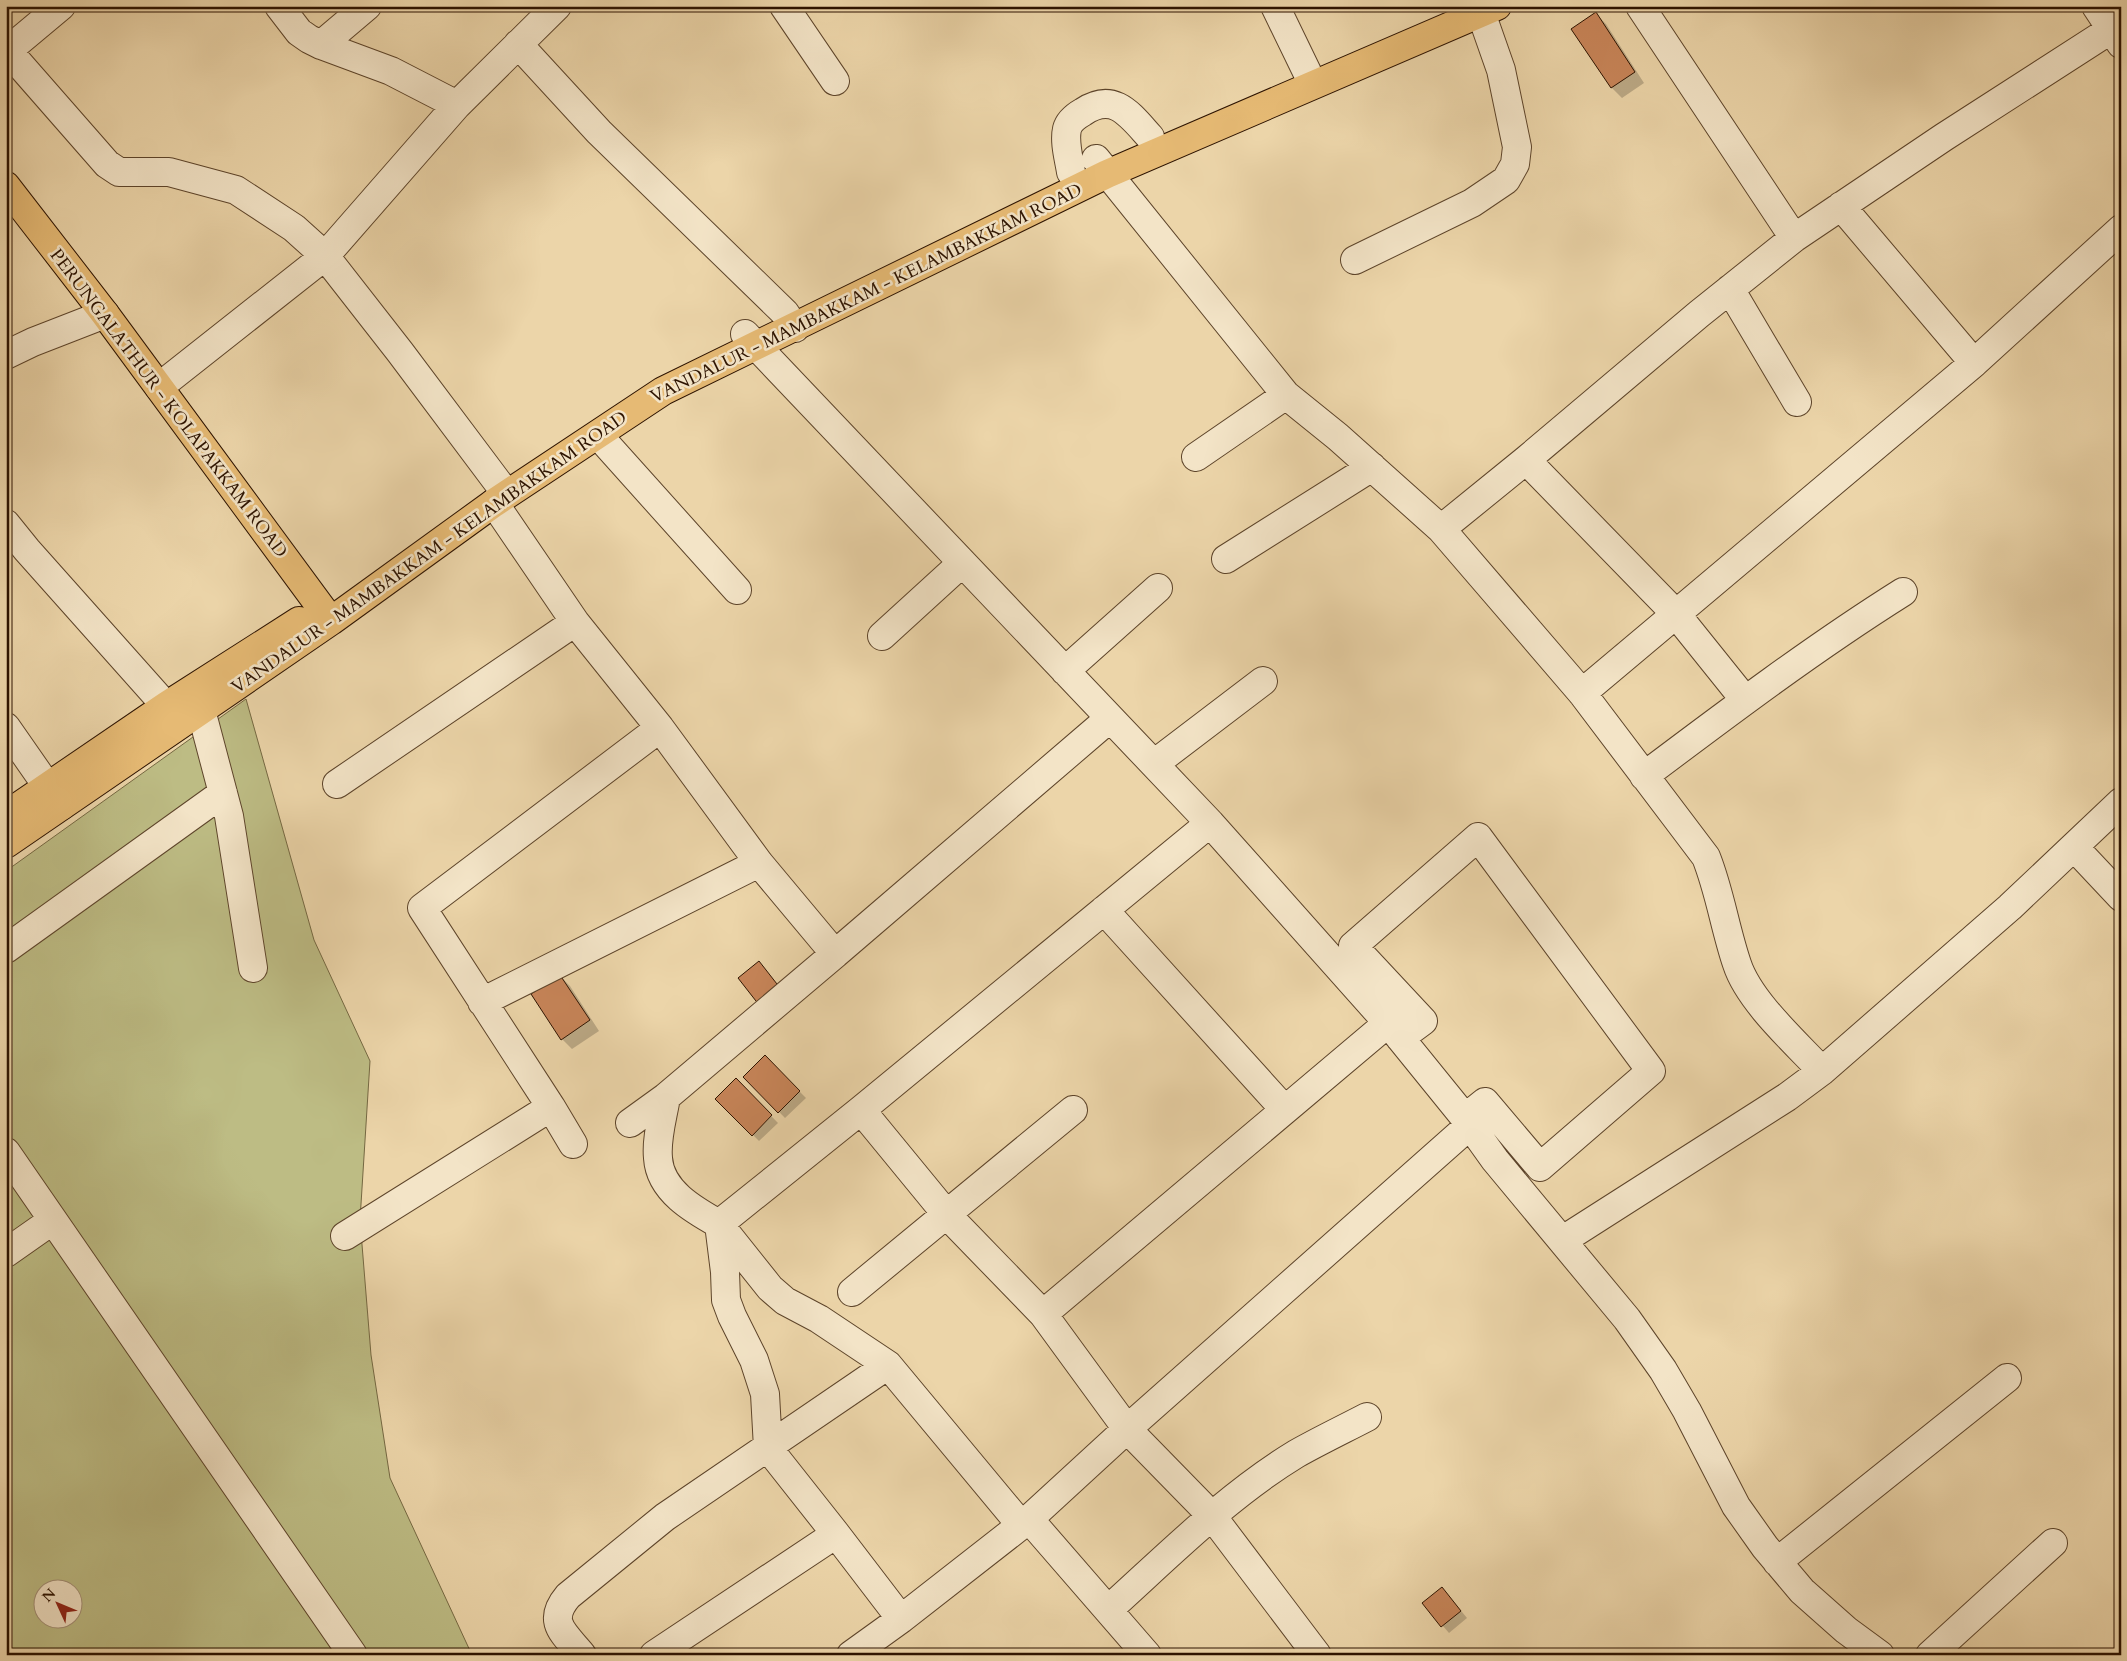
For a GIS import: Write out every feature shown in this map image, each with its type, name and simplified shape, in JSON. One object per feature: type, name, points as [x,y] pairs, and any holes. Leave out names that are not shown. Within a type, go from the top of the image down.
[{"type":"main road","name":"VANDALUR - MAMBAKKAM - KELAMBAKKAM ROAD","points":[[790,321],[1071,172],[1101,167],[1150,137],[1307,72],[1479,9]]},
{"type":"main road","name":"VANDALUR - MAMBAKKAM - KELAMBAKKAM ROAD","points":[[496,493],[598,434],[663,391],[750,341],[1101,167],[1479,9]]},
{"type":"main road","name":"PERUNGALATHUR - KOLAPAKKAM ROAD","points":[[6,186],[105,314],[326,614]]},
{"type":"main road","name":"VANDALUR - MAMBAKKAM - KELAMBAKKAM ROAD","points":[[6,815],[54,796],[201,710],[326,614],[654,377],[750,341]]},
{"type":"main road","name":"VANDALUR - MAMBAKKAM - KELAMBAKKAM ROAD","points":[[6,844],[54,796],[166,706],[326,614]]},
{"type":"street","points":[[61,6],[7,51],[107,164],[119,172],[169,172],[236,190],[294,228],[325,256],[400,352],[496,493],[575,622],[660,728],[759,863],[835,954]]},
{"type":"street","points":[[279,6],[299,32],[321,45],[391,71],[457,105]]},
{"type":"street","points":[[321,45],[367,6]]},
{"type":"street","points":[[159,387],[325,256],[457,105],[557,6]]},
{"type":"street","points":[[784,6],[835,81]]},
{"type":"street","points":[[1275,6],[1307,72]]},
{"type":"street","points":[[1640,6],[1794,238]]},
{"type":"street","points":[[1441,529],[1794,238],[1841,206],[2117,32],[2096,6]]},
{"type":"street","points":[[1356,260],[1472,203],[1506,180],[1515,164],[1516,148],[1501,70],[1479,9]]},
{"type":"street","points":[[518,44],[599,132],[790,321]]},
{"type":"street","points":[[1071,172],[1068,128],[1073,119],[1099,104],[1114,105],[1128,111],[1150,137]]},
{"type":"street","points":[[1101,167],[1286,395],[1372,467],[1441,529],[1582,693],[1706,857],[1714,878],[1737,965],[1750,991],[1774,1020],[1822,1071]]},
{"type":"street","points":[[1841,206],[1974,363]]},
{"type":"street","points":[[1582,693],[1974,363],[2121,229]]},
{"type":"street","points":[[1730,289],[1797,402]]},
{"type":"street","points":[[6,355],[33,342],[105,314]]},
{"type":"street","points":[[750,341],[1210,823],[1394,1030],[1468,1121],[1495,1160],[1563,1240],[1626,1319],[1663,1370],[1687,1411],[1736,1506],[1777,1562],[1802,1591],[1846,1630],[1880,1655]]},
{"type":"street","points":[[1196,457],[1286,395]]},
{"type":"street","points":[[598,434],[737,590]]},
{"type":"street","points":[[1526,460],[1676,614],[1745,700]]},
{"type":"street","points":[[1226,559],[1372,467]]},
{"type":"street","points":[[6,524],[166,706]]},
{"type":"street","points":[[882,636],[962,563]]},
{"type":"street","points":[[1064,671],[1158,588]]},
{"type":"street","points":[[1644,776],[1745,700],[1856,621],[1903,592]]},
{"type":"street","points":[[337,784],[575,622]]},
{"type":"street","points":[[1154,764],[1263,681]]},
{"type":"street","points":[[201,710],[229,816],[253,968]]},
{"type":"street","points":[[630,1123],[666,1097],[1110,718]]},
{"type":"street","points":[[6,727],[54,796]]},
{"type":"street","points":[[573,1144],[422,908],[660,728]]},
{"type":"street","points":[[6,949],[223,793]]},
{"type":"street","points":[[1563,1240],[1787,1097],[1822,1071],[2010,907],[2121,802]]},
{"type":"street","points":[[719,1224],[861,1110],[1210,823]]},
{"type":"street","points":[[851,1655],[901,1619],[1025,1522],[1468,1121],[1485,1102],[1540,1167],[1651,1071],[1478,836],[1352,946],[1423,1021],[1394,1030],[1284,1110],[1043,1314]]},
{"type":"street","points":[[2074,847],[2121,897]]},
{"type":"street","points":[[482,1002],[759,863]]},
{"type":"street","points":[[1104,910],[1284,1110]]},
{"type":"street","points":[[666,1097],[658,1147],[658,1160],[663,1177],[677,1197],[696,1211],[719,1224],[770,1288],[785,1301],[819,1319],[888,1365],[1025,1522],[1108,1610],[1145,1654]]},
{"type":"street","points":[[345,1236],[551,1107]]},
{"type":"street","points":[[861,1110],[948,1216],[1043,1314],[1127,1429],[1212,1516],[1317,1655]]},
{"type":"street","points":[[852,1292],[948,1216],[1073,1110]]},
{"type":"street","points":[[6,1152],[353,1655]]},
{"type":"street","points":[[6,1253],[53,1220]]},
{"type":"street","points":[[719,1224],[726,1272],[726,1300],[754,1360],[765,1394],[768,1448],[901,1619]]},
{"type":"street","points":[[582,1655],[560,1628],[558,1620],[558,1610],[568,1596],[665,1517],[888,1365]]},
{"type":"street","points":[[1777,1562],[2007,1378]]},
{"type":"street","points":[[1108,1610],[1212,1516],[1296,1454],[1367,1417]]},
{"type":"street","points":[[654,1655],[836,1534]]},
{"type":"street","points":[[1930,1655],[2053,1543]]},
{"type":"shaded area","points":[[246,699],[314,940],[370,1061],[360,1220],[371,1355],[390,1478],[472,1655],[6,1655],[6,871]]},
{"type":"building","points":[[1596,12],[1635,72],[1611,88],[1571,29]]},
{"type":"building","points":[[759,961],[784,993],[763,1010],[738,978]]},
{"type":"building","points":[[560,975],[590,1020],[561,1040],[531,994]]},
{"type":"building","points":[[765,1055],[800,1091],[778,1113],[743,1077]]},
{"type":"building","points":[[736,1078],[772,1115],[752,1136],[715,1099]]},
{"type":"building","points":[[1442,1587],[1461,1611],[1441,1627],[1422,1603]]}]
